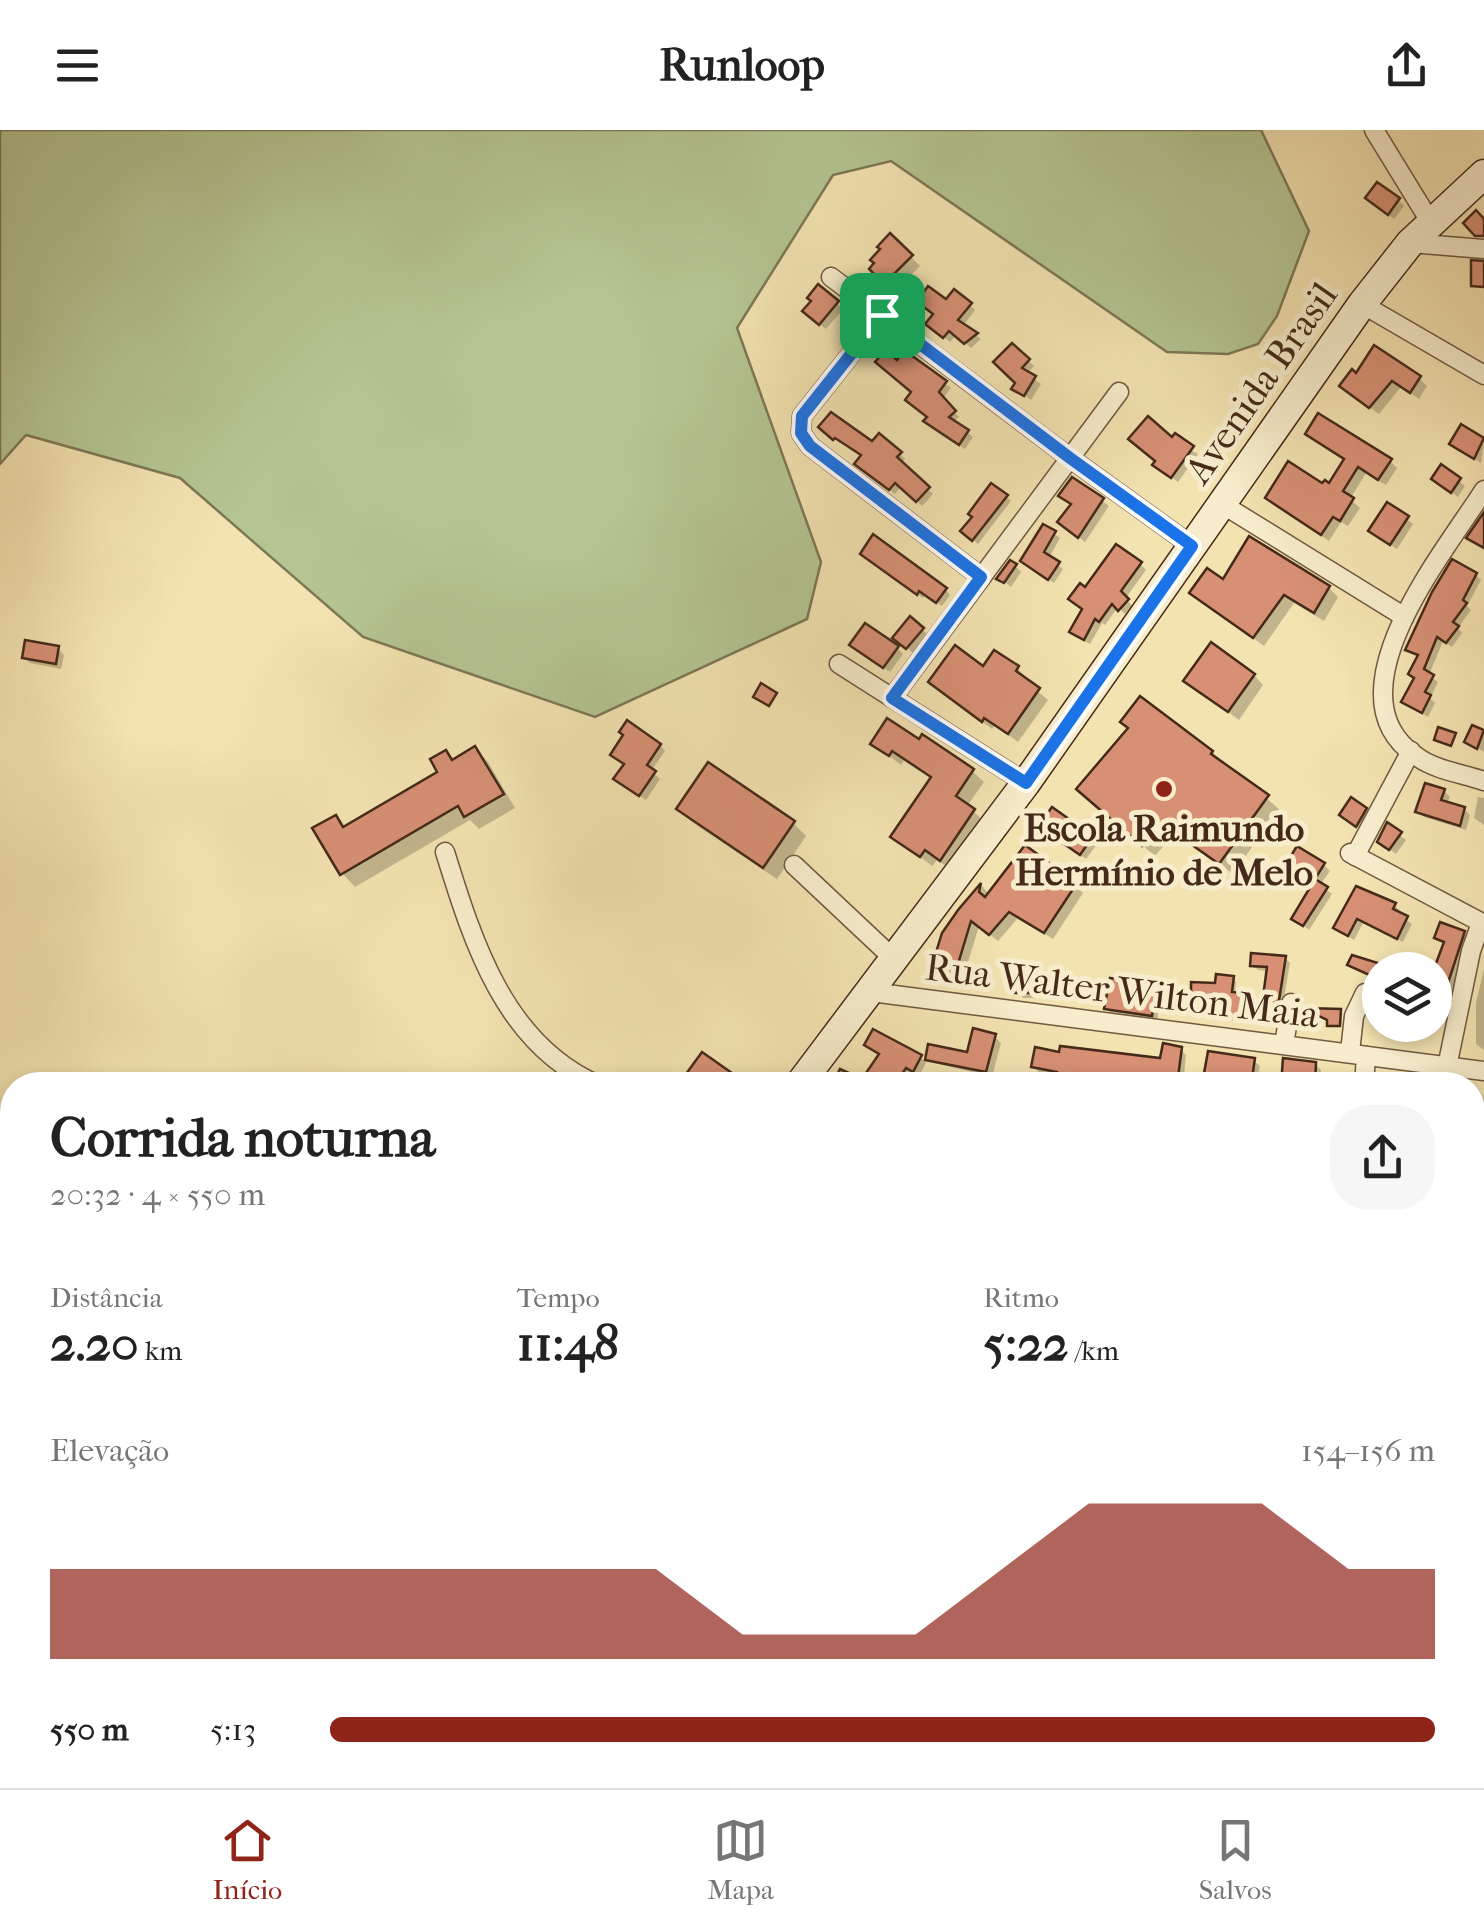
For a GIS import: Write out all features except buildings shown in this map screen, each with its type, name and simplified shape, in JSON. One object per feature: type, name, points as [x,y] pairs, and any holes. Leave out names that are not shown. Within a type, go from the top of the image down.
[{"type":"street","points":[[1374,130],[1421,233],[1484,249]]},
{"type":"street","name":"Avenida Brasil","points":[[809,1072],[1026,783],[1362,304],[1421,233],[1484,174]]},
{"type":"street","points":[[831,277],[1192,546]]},
{"type":"street","points":[[1362,304],[1484,374]]},
{"type":"street","points":[[882,315],[802,416],[801,433],[810,446],[981,577]]},
{"type":"street","points":[[892,698],[1118,392]]},
{"type":"street","points":[[1484,490],[1404,616],[1384,674],[1382,704],[1392,731],[1418,758],[1484,781]]},
{"type":"street","points":[[1222,504],[1404,616]]},
{"type":"street","points":[[838,664],[1026,783]]},
{"type":"street","points":[[1411,751],[1352,855],[1482,924],[1471,951],[1447,1066]]},
{"type":"street","points":[[445,852],[474,943],[499,997],[572,1072]]},
{"type":"street","points":[[794,865],[895,960]]},
{"type":"street","name":"Rua Walter Wilton Maia","points":[[871,992],[1484,1071]]},
{"type":"street","points":[[1361,1072],[1354,1016],[1362,999]]},
{"type":"street","points":[[1284,1044],[1291,1003]]},
{"type":"green space","points":[[0,130],[1261,130],[1309,231],[1277,316],[1258,344],[1228,354],[1167,352],[891,161],[833,175],[737,328],[821,562],[807,619],[595,717],[363,637],[180,478],[26,435],[0,464]]},
{"type":"place","name":"Escola Raimundo Hermínio de Melo","points":[[1164,789]]},
{"type":"route","points":[[882,315],[1192,546],[1026,783],[892,698],[981,577],[810,446],[801,433],[802,416],[882,315]]}]
